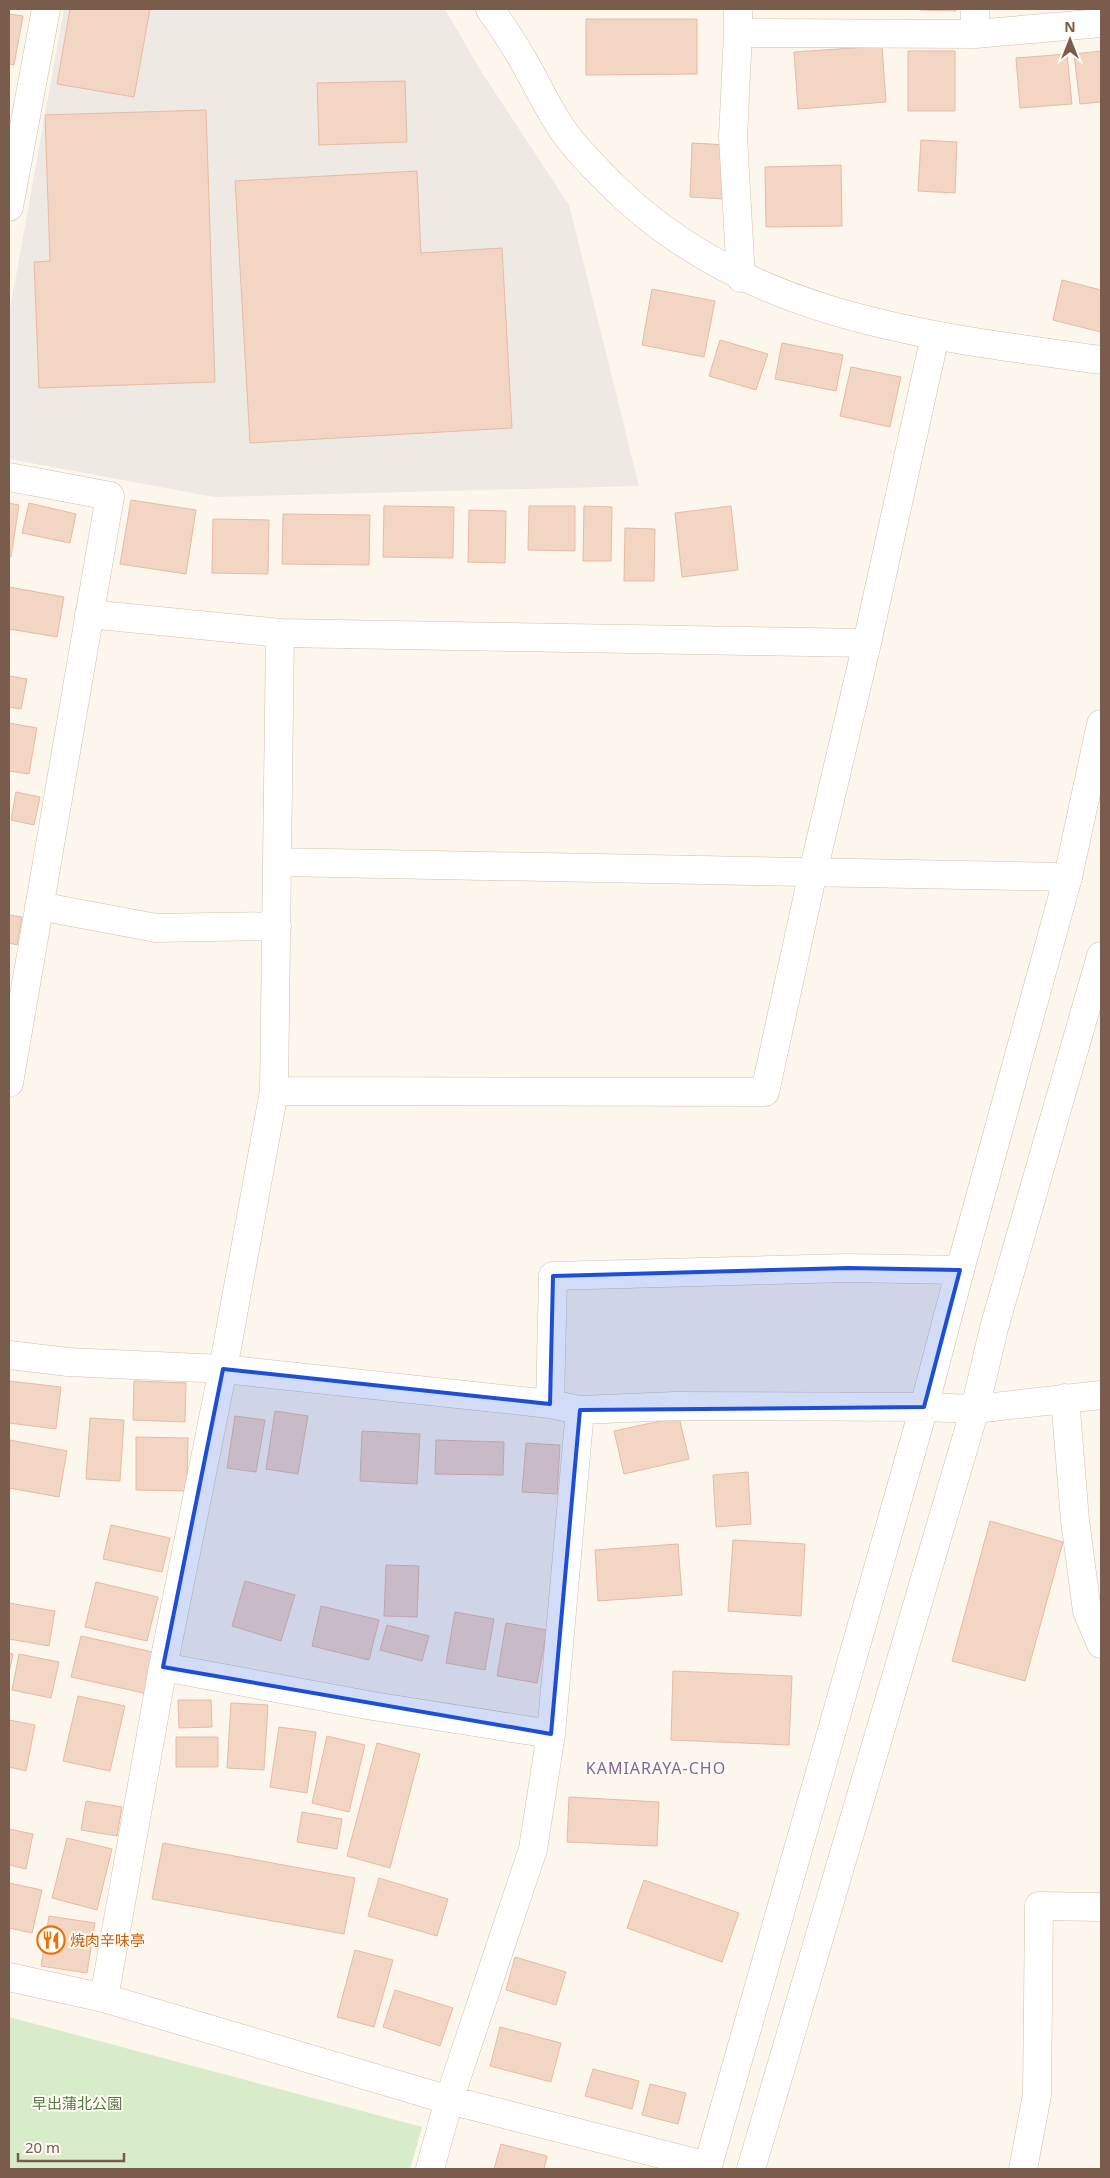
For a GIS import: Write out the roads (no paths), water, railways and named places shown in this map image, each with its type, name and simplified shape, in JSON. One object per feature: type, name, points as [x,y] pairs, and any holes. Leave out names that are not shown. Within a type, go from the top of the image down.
[{"type":"street","points":[[10,194],[14,145],[46,9]]},
{"type":"street","points":[[490,9],[519,53],[562,129],[591,164],[621,195],[648,218],[678,240],[741,278],[812,306],[881,324],[936,336],[1101,360]]},
{"type":"street","points":[[741,278],[732,138],[738,21],[1101,23]]},
{"type":"street","points":[[274,1091],[765,1092],[813,872],[936,336]]},
{"type":"street","points":[[9,477],[110,496],[9,1084]]},
{"type":"street","points":[[89,614],[280,633],[867,643]]},
{"type":"street","points":[[104,1998],[163,1667],[223,1369],[274,1091],[280,633]]},
{"type":"street","points":[[9,1977],[104,1998],[449,2100],[707,2168],[924,1407],[1068,877],[1101,724]]},
{"type":"street","points":[[278,862],[1068,877]]},
{"type":"street","points":[[39,906],[156,928],[277,926]]},
{"type":"street","points":[[751,2169],[976,1409],[994,1328],[1101,956]]},
{"type":"street","points":[[550,1404],[553,1276],[848,1268],[960,1270]]},
{"type":"street","points":[[9,1355],[68,1362],[223,1369],[550,1404],[580,1410],[675,1406],[976,1409],[1101,1395]]},
{"type":"street","points":[[1065,1398],[1074,1520],[1087,1611],[1101,1644]]},
{"type":"street","points":[[430,2169],[449,2100],[534,1849],[550,1734],[580,1410]]},
{"type":"street","points":[[163,1667],[374,1706],[550,1734]]},
{"type":"street","points":[[1024,2169],[1037,2095],[1039,1906],[1101,1907]]},
{"type":"place","name":"焼肉辛味亭","points":[[51,1940]]},
{"type":"district","name":"KAMIARAYA-CHO","points":[[656,1768]]},
{"type":"park label","name":"早出蒲北公園","points":[[77,2103]]}]
